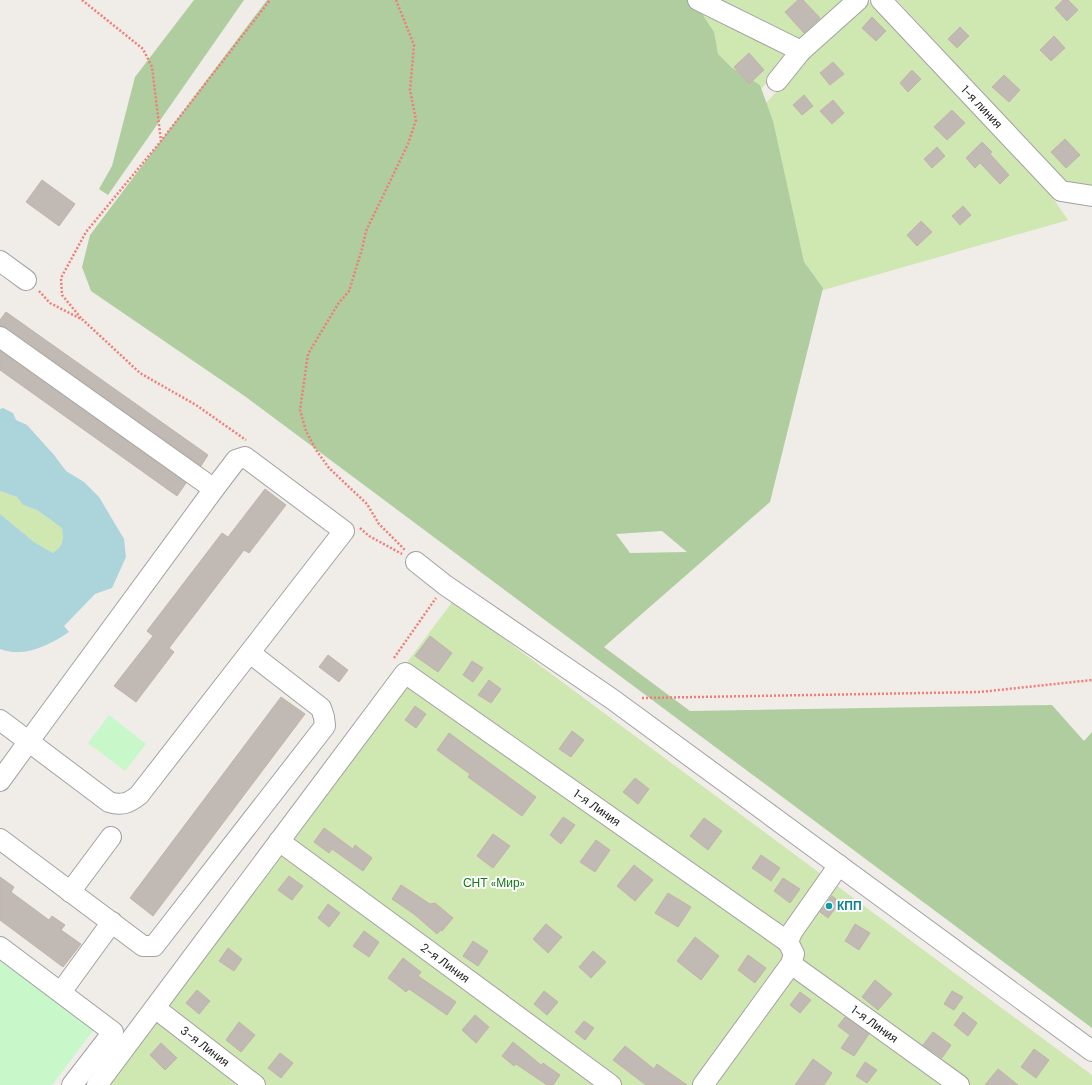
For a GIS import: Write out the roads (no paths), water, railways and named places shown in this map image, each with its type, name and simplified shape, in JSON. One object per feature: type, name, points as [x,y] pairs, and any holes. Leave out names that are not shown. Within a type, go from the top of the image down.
[{"type":"street","points":[[698,0],[801,51]]},
{"type":"street","points":[[777,81],[801,51],[858,0]]},
{"type":"street","name":"1-я линия","points":[[881,0],[1060,191],[1092,196]]},
{"type":"street","points":[[0,261],[26,280]]},
{"type":"street","points":[[0,337],[214,489]]},
{"type":"street","points":[[0,720],[29,741],[109,802],[119,805],[130,802],[139,795],[344,531],[245,457],[236,460],[214,489],[29,741],[0,781]]},
{"type":"street","points":[[416,562],[445,585],[612,699],[1092,1051]]},
{"type":"street","points":[[0,839],[144,946],[154,946],[163,938],[325,726],[321,708],[250,653]]},
{"type":"street","name":"1-я Линия","points":[[279,841],[398,668],[788,942]]},
{"type":"street","points":[[70,892],[110,837]]},
{"type":"street","points":[[97,1085],[279,841]]},
{"type":"street","name":"2-я Линия","points":[[279,841],[611,1085]]},
{"type":"street","points":[[703,1085],[791,964],[794,954],[788,942],[792,932],[839,864]]},
{"type":"street","points":[[61,992],[112,922]]},
{"type":"street","points":[[0,947],[113,1032],[72,1085]]},
{"type":"street","name":"1-я Линия","points":[[791,964],[959,1085]]},
{"type":"street","name":"3-я Линия","points":[[155,1008],[255,1085]]},
{"type":"water","points":[[3,408],[13,413],[16,420],[27,425],[66,471],[84,482],[99,497],[124,539],[126,557],[112,588],[95,594],[64,626],[69,632],[44,646],[18,652],[0,649],[0,514],[34,542],[53,553],[61,545],[63,536],[62,528],[37,510],[23,505],[17,497],[0,491],[0,409]]},
{"type":"place","name":"КПП","points":[[829,906]]},
{"type":"park label","name":"СНТ «Мир»","points":[[494,883]]}]
